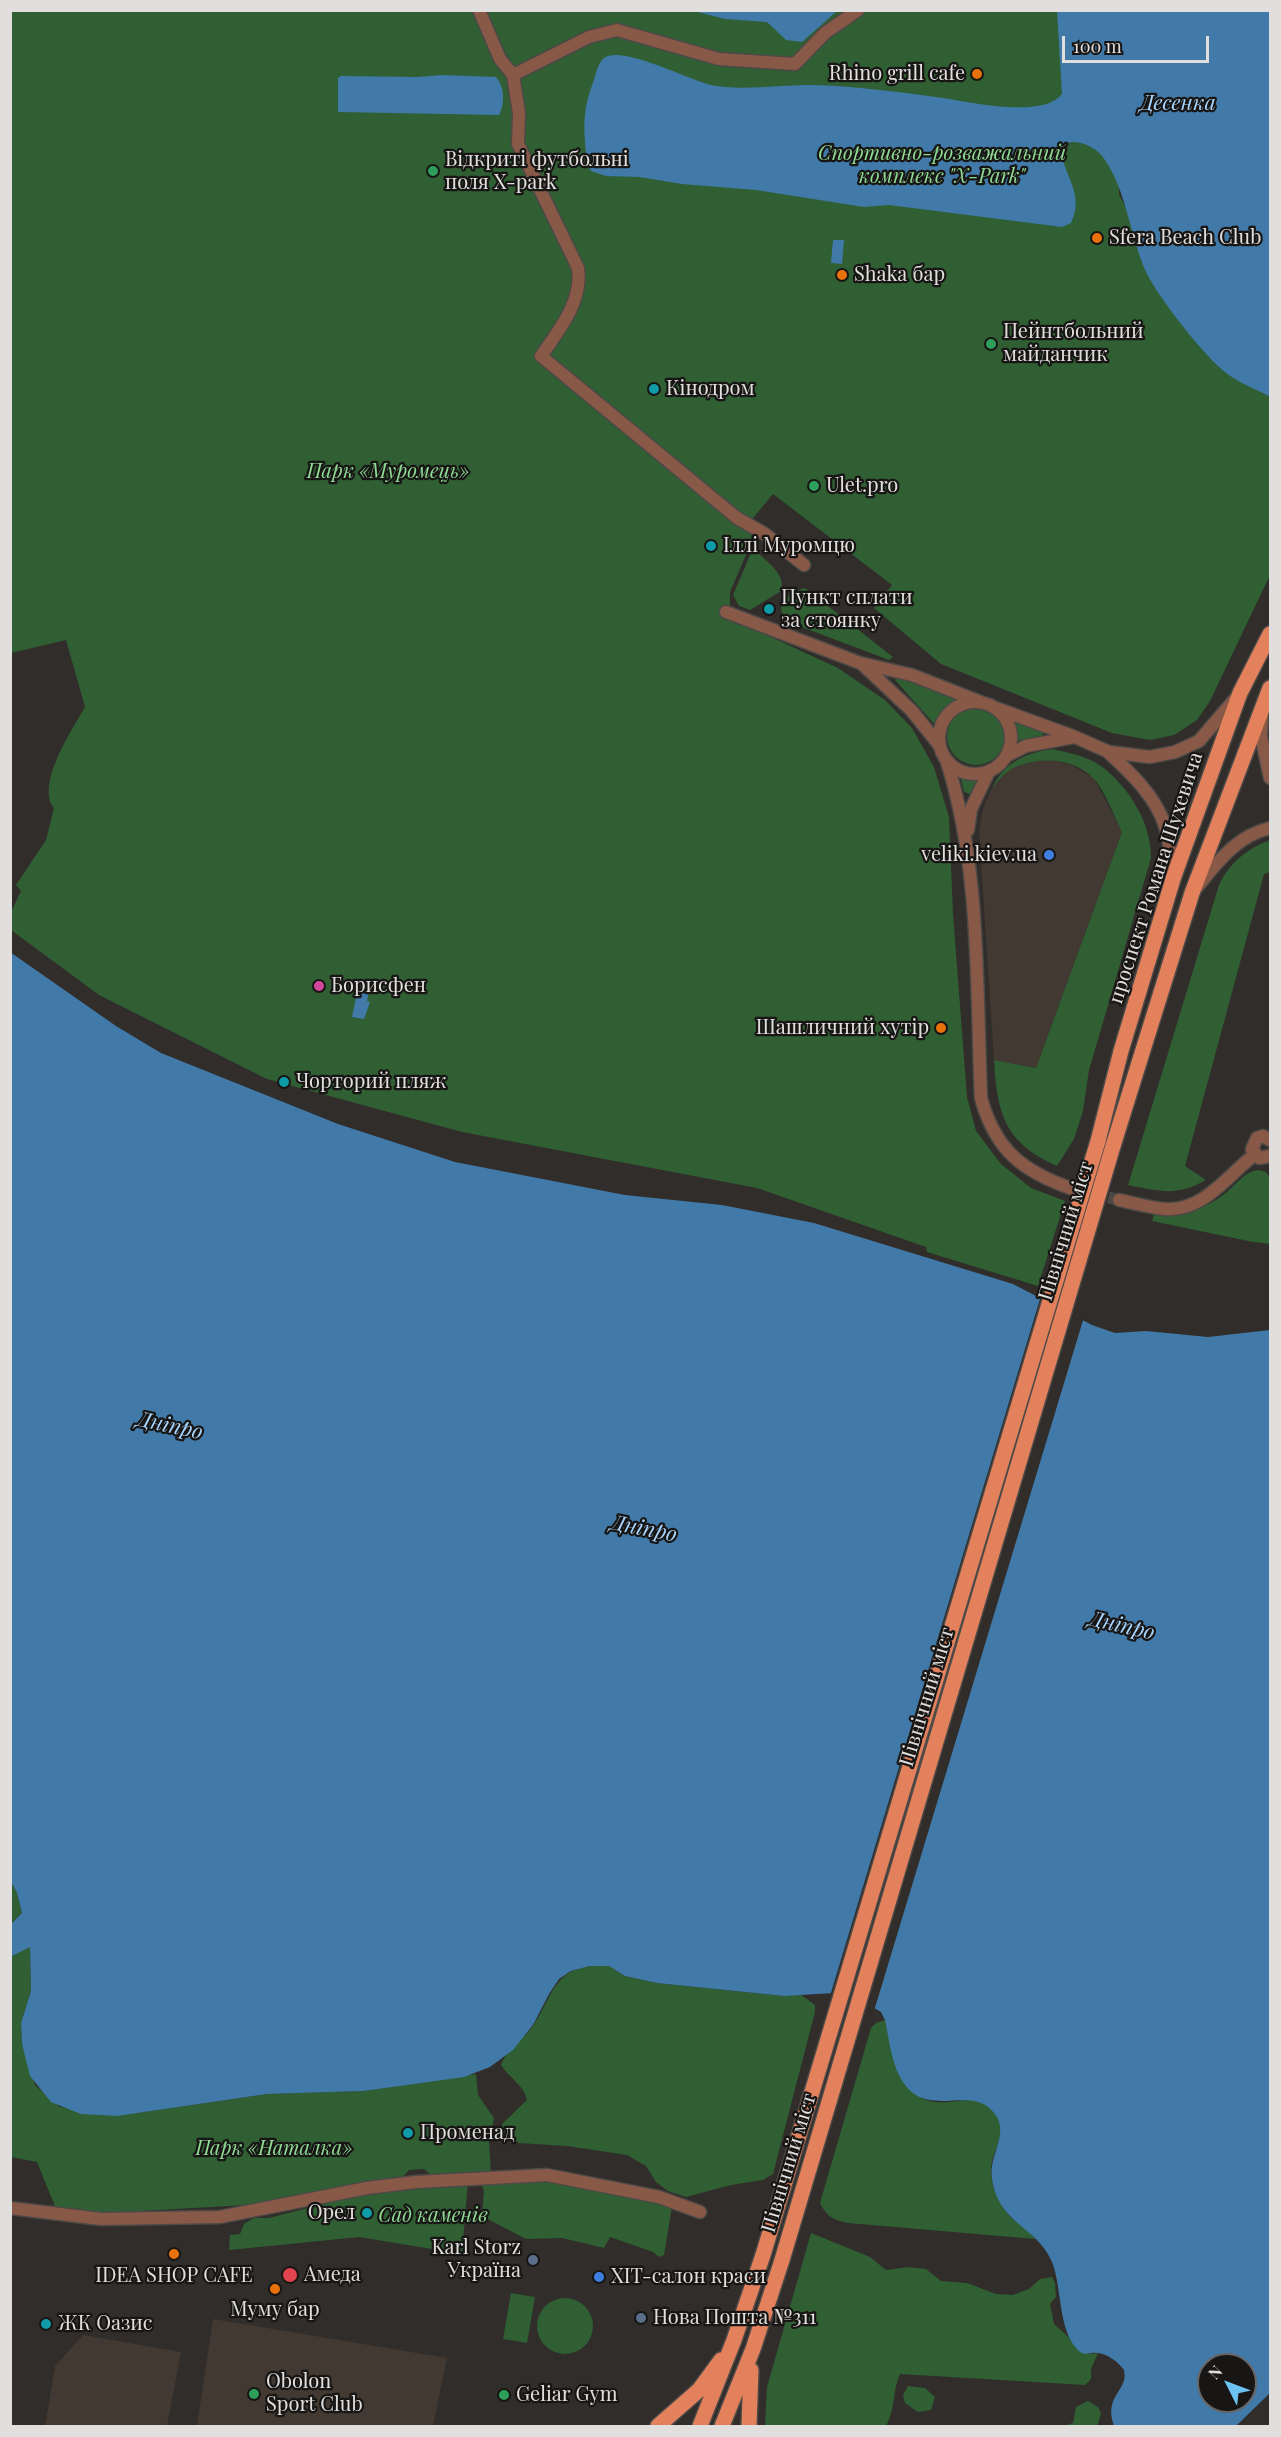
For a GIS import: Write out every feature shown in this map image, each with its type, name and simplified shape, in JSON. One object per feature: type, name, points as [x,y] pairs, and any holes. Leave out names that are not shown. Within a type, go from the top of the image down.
[{"type":"main road","name":"проспект Романа Шухевича","points":[[1106,1144],[1121,1051],[1173,879],[1240,693],[1270,634]]},
{"type":"main road","name":"проспект Романа Шухевича","points":[[1106,1144],[1192,893],[1270,688]]},
{"type":"main road","name":"Північний міст","points":[[735,2340],[1106,1144]]},
{"type":"main road","name":"Північний міст","points":[[753,2349],[782,2260],[1106,1144]]},
{"type":"main road","points":[[658,2427],[699,2390],[735,2340]]},
{"type":"main road","points":[[700,2427],[735,2340]]},
{"type":"main road","points":[[722,2427],[753,2349]]},
{"type":"main road","points":[[749,2427],[748,2396],[753,2349]]},
{"type":"street","points":[[479,10],[500,59],[513,75],[519,113],[518,144],[526,166],[541,187],[578,268],[579,276],[574,304],[542,356],[737,518],[765,534],[804,565]]},
{"type":"street","points":[[513,75],[589,37],[617,30],[719,59],[750,63],[795,64],[825,33],[858,10]]},
{"type":"street","points":[[726,612],[860,663],[912,675],[1075,736],[1108,752],[1150,757],[1175,752],[1199,741],[1240,693]]},
{"type":"street","points":[[860,663],[912,711],[940,746],[958,796],[967,840],[974,935],[981,1098],[986,1118],[994,1135],[1010,1154],[1048,1180],[1073,1189]]},
{"type":"street","points":[[940,746],[940,732],[951,712],[972,702],[988,705],[1002,714],[1011,734],[1006,756]]},
{"type":"street","points":[[1262,705],[1261,736],[1270,777]]},
{"type":"street","points":[[967,840],[971,808],[989,771],[1006,756],[1026,746],[1075,736]]},
{"type":"street","points":[[1108,752],[1144,789],[1159,812],[1166,827],[1173,879]]},
{"type":"street","points":[[946,759],[965,772],[989,771]]},
{"type":"street","points":[[1192,893],[1225,853],[1243,840],[1270,828]]},
{"type":"street","points":[[1254,1155],[1253,1143],[1268,1134]]},
{"type":"street","points":[[1254,1155],[1262,1159],[1270,1156]]},
{"type":"street","points":[[1119,1200],[1166,1210],[1185,1207],[1205,1198],[1254,1155]]},
{"type":"street","points":[[10,2208],[101,2219],[220,2217],[367,2188],[420,2181],[547,2175],[659,2197],[700,2212]]},
{"type":"shaded area","points":[[1051,760],[1072,765],[1094,778],[1122,832],[1036,1068],[994,1060],[979,831],[983,808],[992,788],[1009,770],[1030,761]]},
{"type":"shaded area","points":[[213,2319],[447,2358],[433,2426],[197,2426]]},
{"type":"shaded area","points":[[83,2335],[181,2352],[167,2426],[45,2426],[55,2366]]},
{"type":"green space","name":"Парк «Муромець»","points":[[11,11],[1119,11],[1119,194],[1183,324],[1221,369],[1270,397],[1270,575],[1210,701],[1197,720],[1174,735],[1150,740],[1112,733],[941,664],[874,608],[892,585],[773,494],[753,518],[751,543],[730,592],[730,618],[838,668],[885,700],[912,728],[934,767],[949,817],[953,914],[967,1097],[976,1131],[1001,1164],[1031,1188],[1065,1201],[1038,1286],[927,1252],[926,1247],[757,1188],[462,1132],[267,1079],[99,995],[11,930],[11,912],[21,891],[16,885],[46,840],[54,808],[49,798],[52,771],[85,707],[66,640],[11,653]]},
{"type":"green space","points":[[753,548],[778,573],[782,584],[781,591],[750,610],[739,606],[733,595]]},
{"type":"green space","points":[[805,588],[893,657],[889,660],[783,620],[781,606],[791,592]]},
{"type":"green space","points":[[900,675],[959,697],[940,714],[936,726],[895,680]]},
{"type":"green space","points":[[970,707],[982,707],[997,715],[1005,730],[1005,742],[997,757],[982,765],[970,765],[955,757],[947,742],[947,730],[955,715]]},
{"type":"green space","points":[[1014,718],[1043,729],[1044,733],[1041,737],[1015,741]]},
{"type":"green space","points":[[1053,749],[1078,755],[1096,763],[1121,784],[1143,819],[1148,832],[1151,858],[1089,1070],[1083,1111],[1074,1139],[1057,1166],[1026,1147],[1007,1125],[998,1096],[994,1060],[1036,1068],[1122,832],[1098,784],[1076,766],[1055,761],[1032,762],[1012,769],[992,788],[1003,772],[1017,760],[1033,753]]},
{"type":"green space","points":[[963,773],[976,776],[977,779],[970,794],[964,792],[960,775]]},
{"type":"green space","points":[[1270,840],[1270,872],[1264,874],[1185,1166],[1206,1180],[1177,1191],[1159,1191],[1128,1185],[1219,885],[1228,870],[1240,857]]},
{"type":"green space","points":[[1258,1170],[1266,1172],[1270,1178],[1270,1244],[1152,1221],[1154,1214],[1184,1212],[1211,1203],[1245,1175]]},
{"type":"green space","points":[[10,1880],[17,1893],[22,1913],[11,1924]]},
{"type":"green space","name":"Парк «Наталка»","points":[[30,1947],[31,1991],[21,2023],[22,2044],[35,2085],[60,2107],[137,2113],[267,2094],[364,2091],[476,2074],[478,2095],[494,2118],[489,2142],[491,2174],[434,2178],[424,2169],[409,2170],[399,2181],[282,2203],[105,2213],[57,2211],[37,2162],[11,2157],[10,1957]]},
{"type":"green space","points":[[600,1964],[609,1966],[625,1976],[657,1983],[784,1996],[800,1994],[815,2005],[773,2174],[763,2180],[731,2185],[686,2197],[668,2191],[656,2182],[646,2166],[627,2155],[567,2146],[519,2143],[509,2138],[502,2124],[527,2100],[523,2090],[501,2065],[503,2060],[533,2026],[551,1993],[564,1977],[573,1971]]},
{"type":"green space","points":[[885,2020],[890,2042],[905,2079],[920,2097],[938,2102],[979,2101],[994,2111],[999,2118],[1001,2132],[991,2168],[993,2186],[1008,2214],[1037,2237],[1035,2239],[848,2223],[839,2221],[825,2212],[820,2203],[871,2028],[876,2023]]},
{"type":"green space","points":[[547,2178],[661,2199],[672,2206],[664,2255],[659,2257],[653,2252],[610,2237],[604,2248],[562,2238],[526,2239],[482,2216],[484,2191],[480,2182]]},
{"type":"green space","name":"Сад каменів","points":[[468,2181],[462,2254],[359,2237],[229,2250],[230,2235],[240,2234],[244,2224],[254,2218],[269,2218],[377,2190]]},
{"type":"green space","points":[[811,2233],[870,2257],[886,2270],[909,2267],[926,2269],[941,2281],[967,2283],[996,2294],[1013,2295],[1029,2289],[1040,2279],[1052,2277],[1056,2297],[1050,2304],[1054,2324],[1073,2341],[1076,2348],[1089,2354],[1098,2353],[1091,2369],[1091,2379],[1085,2385],[900,2374],[886,2426],[765,2426],[767,2387]]},
{"type":"green space","points":[[511,2293],[535,2297],[527,2343],[503,2339]]},
{"type":"green space","points":[[565,2298],[576,2300],[585,2306],[591,2315],[593,2326],[591,2337],[585,2346],[576,2352],[565,2354],[554,2352],[545,2346],[539,2337],[537,2326],[539,2315],[545,2306],[554,2300]]},
{"type":"green space","points":[[908,2386],[925,2388],[935,2397],[931,2410],[918,2412],[905,2403],[903,2395]]},
{"type":"green space","points":[[1088,2401],[1098,2407],[1101,2414],[1097,2426],[1063,2426],[1073,2423],[1076,2407]]},
{"type":"water","points":[[837,10],[802,42],[786,40],[767,22],[725,19],[694,11]]},
{"type":"water","name":"Десенка","points":[[1057,11],[1270,11],[1270,397],[1226,373],[1206,354],[1171,310],[1146,272],[1112,173],[1101,155],[1085,144],[1073,142],[1061,146],[1076,202],[1071,223],[1062,227],[889,205],[864,207],[756,190],[682,184],[639,177],[606,176],[591,171],[587,164],[584,131],[587,102],[600,63],[611,55],[638,59],[701,82],[722,87],[828,86],[894,92],[1005,107],[1039,106],[1052,102],[1062,94]]},
{"type":"water","points":[[341,76],[496,77],[503,96],[499,115],[338,112],[338,78]]},
{"type":"water","points":[[833,240],[844,240],[842,264],[831,263]]},
{"type":"water","name":"Дніпро","points":[[10,952],[116,1026],[161,1053],[338,1124],[455,1162],[625,1195],[722,1205],[814,1223],[1013,1284],[1092,1325],[1115,1333],[1146,1331],[1208,1337],[1270,1330],[1270,2393],[1257,2406],[1257,2353],[1197,2353],[1197,2413],[1249,2413],[1236,2426],[1114,2426],[1111,2416],[1112,2407],[1125,2377],[1124,2370],[1116,2361],[1105,2355],[1084,2354],[1071,2341],[1063,2319],[1055,2272],[1047,2252],[1011,2217],[999,2201],[994,2189],[992,2174],[1000,2133],[995,2114],[985,2105],[974,2101],[935,2101],[922,2098],[910,2091],[894,2064],[885,2020],[881,2012],[862,2001],[834,1993],[784,1996],[657,1983],[625,1976],[609,1966],[589,1966],[571,1971],[559,1979],[533,2025],[513,2050],[490,2067],[464,2077],[364,2091],[267,2094],[117,2116],[81,2114],[51,2102],[30,2076],[22,2044],[21,2023],[31,1991],[30,1947],[10,1957],[11,1924],[22,1913],[17,1893],[10,1880]]},
{"type":"water","points":[[358,988],[369,991],[367,1001],[370,1002],[364,1019],[352,1017]]},
{"type":"pier","points":[[1037,1293],[1084,1317],[874,2011],[861,2003],[830,1996],[1040,1299],[1036,1298]]},
{"type":"tunnel","points":[[1091,1193],[1119,1200]]},
{"type":"place","name":"Rhino grill cafe","points":[[977,74]]},
{"type":"place","name":"Відкриті футбольні поля X-park","points":[[433,171]]},
{"type":"place","name":"Sfera Beach Club","points":[[1097,238]]},
{"type":"place","name":"Shaka бар","points":[[842,275]]},
{"type":"place","name":"Пейнтбольний майданчик","points":[[991,344]]},
{"type":"place","name":"Кінодром","points":[[654,389]]},
{"type":"place","name":"Ulet.pro","points":[[814,486]]},
{"type":"place","name":"Іллі Муромцю","points":[[711,546]]},
{"type":"place","name":"Пункт сплати за стоянку","points":[[769,609]]},
{"type":"place","name":"veliki.kiev.ua","points":[[1049,855]]},
{"type":"place","name":"Борисфен","points":[[319,986]]},
{"type":"place","name":"Шашличний хутір","points":[[941,1028]]},
{"type":"place","name":"Чорторий пляж","points":[[284,1082]]},
{"type":"place","name":"Променад","points":[[408,2133]]},
{"type":"place","name":"Орел","points":[[367,2213]]},
{"type":"place","name":"IDEA SHOP CAFE","points":[[174,2254]]},
{"type":"place","name":"Karl Storz Україна","points":[[533,2260]]},
{"type":"place","name":"Амеда","points":[[290,2275]]},
{"type":"place","name":"ХІТ-салон краси","points":[[599,2277]]},
{"type":"place","name":"Муму бар","points":[[275,2289]]},
{"type":"place","name":"Нова Пошта №311","points":[[641,2318]]},
{"type":"place","name":"ЖК Оазис","points":[[46,2324]]},
{"type":"place","name":"Obolon Sport Club","points":[[254,2394]]},
{"type":"place","name":"Geliar Gym","points":[[504,2395]]},
{"type":"park label","name":"Спортивно-розважальний комплекс \"Х-Park\"","points":[[942,166]]}]
